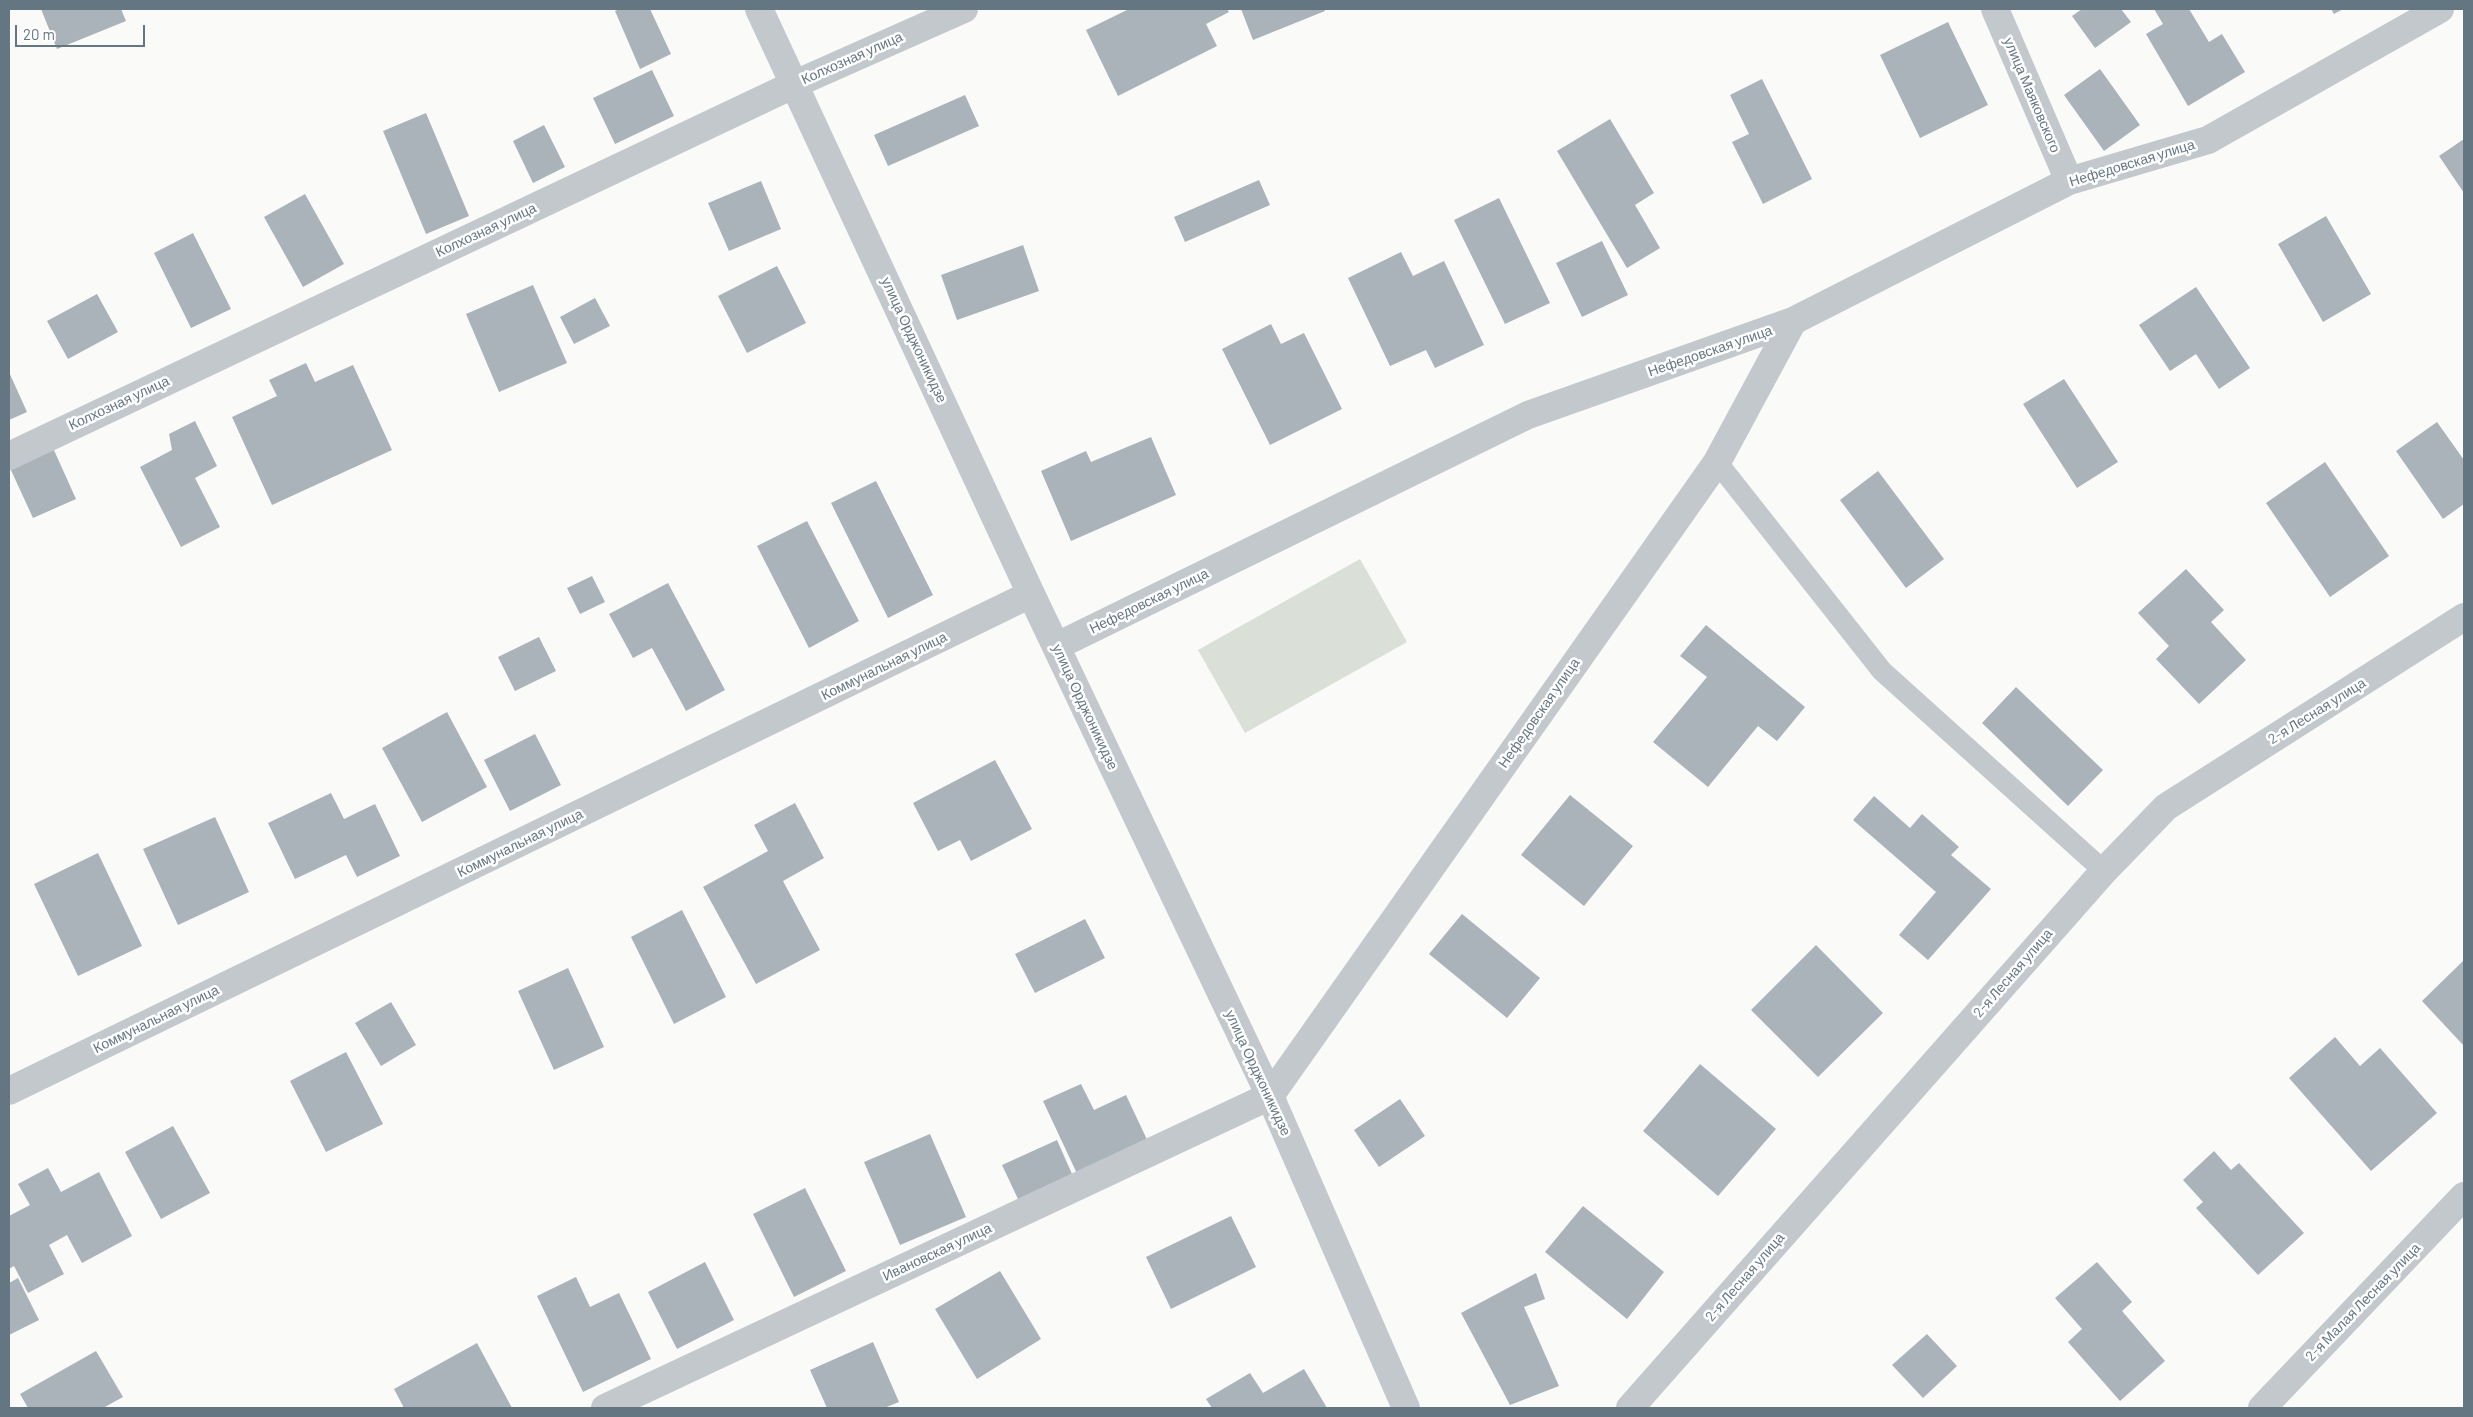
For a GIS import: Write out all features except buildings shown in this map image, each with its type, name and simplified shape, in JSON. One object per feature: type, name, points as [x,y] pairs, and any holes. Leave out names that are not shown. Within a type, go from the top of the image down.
[{"type":"street","name":"улица Орджоникидзе","points":[[758,9],[795,84],[1031,594],[1270,1096],[1406,1408]]},
{"type":"street","name":"Колхозная улица","points":[[9,456],[795,84],[964,9]]},
{"type":"street","name":"улица Маяковского","points":[[1995,9],[2069,181]]},
{"type":"street","name":"Нефедовская улица","points":[[1057,646],[1528,415],[1793,321],[2069,181],[2208,140],[2440,9]]},
{"type":"street","name":"Нефедовская улица","points":[[1270,1096],[1717,462],[1793,321]]},
{"type":"street","name":"Коммунальная улица","points":[[9,1091],[1031,594]]},
{"type":"street","name":"2-я Лесная улица","points":[[1630,1408],[2104,871],[2166,807],[2464,617]]},
{"type":"street","name":"Ивановская улица","points":[[605,1408],[1270,1096]]},
{"type":"street","name":"2-я Малая Лесная улица","points":[[2262,1408],[2464,1196]]},
{"type":"lane","points":[[1717,462],[1882,671],[2104,871]]},
{"type":"shaded area","points":[[1360,559],[1407,642],[1245,733],[1198,650]]}]
